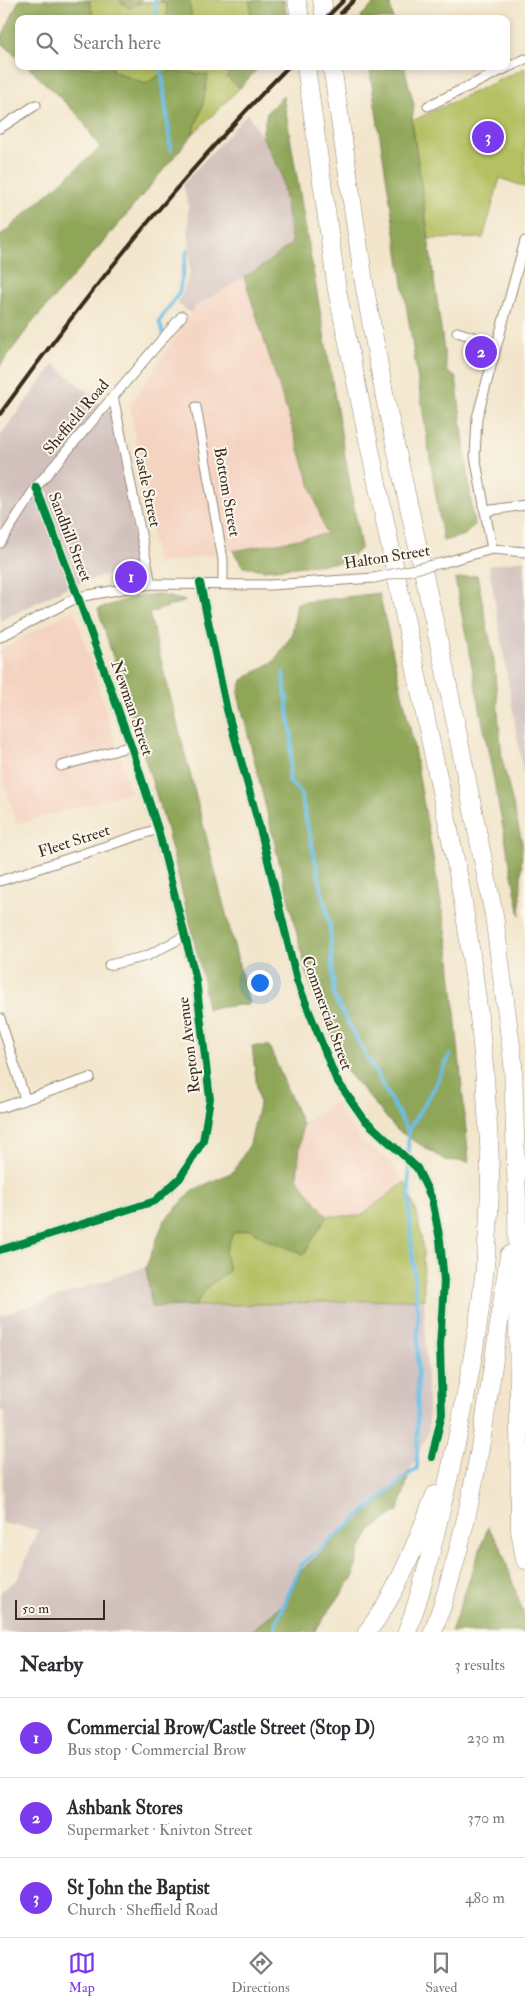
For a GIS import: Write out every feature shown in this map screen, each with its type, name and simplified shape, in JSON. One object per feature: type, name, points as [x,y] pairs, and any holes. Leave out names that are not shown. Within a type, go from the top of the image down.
[{"type":"highway","points":[[297,0],[299,15]]},
{"type":"highway","points":[[322,0],[324,15]]},
{"type":"highway","points":[[307,70],[338,300],[459,878],[483,1036],[490,1172],[486,1257],[474,1342],[457,1439],[422,1592],[406,1632]]},
{"type":"highway","points":[[333,70],[365,289],[380,370],[444,666],[494,915],[513,1062],[517,1201],[520,1530],[525,1560]]},
{"type":"highway","points":[[433,1632],[444,1602],[476,1474],[517,1201]]},
{"type":"highway","points":[[366,1632],[382,1612],[406,1569],[457,1439]]},
{"type":"street","points":[[510,65],[525,58]]},
{"type":"street","points":[[428,106],[501,70]]},
{"type":"street","points":[[0,128],[36,105]]},
{"type":"street","points":[[492,549],[475,456],[477,418],[525,241]]},
{"type":"street","name":"Sheffield Road","points":[[0,543],[36,487],[182,316]]},
{"type":"street","points":[[457,332],[496,344]]},
{"type":"street","name":"Castle Street","points":[[113,396],[151,584]]},
{"type":"street","name":"Bottom Street","points":[[196,407],[224,560],[223,583]]},
{"type":"street","name":"Sandhill Street","points":[[36,487],[78,597]]},
{"type":"street","points":[[485,511],[525,505]]},
{"type":"street","name":"Halton Street","points":[[0,637],[78,597],[151,584],[223,583],[270,585],[374,578],[442,563],[492,549],[525,552]]},
{"type":"street","name":"Commercial Street","points":[[200,583],[227,710],[263,840],[297,981],[336,1079],[364,1119],[417,1168],[432,1199],[440,1240],[444,1281],[440,1346],[442,1414],[432,1457]]},
{"type":"street","name":"Newman Street","points":[[78,597],[131,746],[158,830]]},
{"type":"street","points":[[61,766],[131,746]]},
{"type":"street","name":"Fleet Street","points":[[0,882],[158,830]]},
{"type":"street","name":"Repton Avenue","points":[[0,1250],[155,1201],[180,1178],[203,1141],[210,1099],[196,980],[158,830]]},
{"type":"street","points":[[109,965],[147,956],[185,936]]},
{"type":"street","points":[[0,1018],[25,1099]]},
{"type":"street","points":[[0,1108],[90,1078]]},
{"type":"shaded area","points":[[248,113],[281,173],[292,243],[263,266],[196,306],[191,313],[178,304],[190,273],[188,205],[183,184]]},
{"type":"shaded area","points":[[244,277],[326,534],[157,564],[130,405],[196,306]]},
{"type":"shaded area","points":[[54,364],[115,416],[138,566],[67,587],[0,621],[0,436]]},
{"type":"shaded area","points":[[521,560],[525,561],[525,784],[489,566]]},
{"type":"shaded area","points":[[74,609],[131,792],[17,824],[0,769],[0,650]]},
{"type":"shaded area","points":[[335,1103],[362,1143],[386,1157],[405,1182],[360,1216],[327,1216],[297,1178],[302,1124]]},
{"type":"shaded area","points":[[146,1267],[152,1307],[424,1299],[429,1430],[410,1471],[301,1571],[286,1602],[250,1632],[0,1632],[0,1592],[18,1579],[38,1530],[2,1523],[5,1412],[0,1411],[0,1316]]},
{"type":"green space","points":[[19,0],[89,0],[93,15],[15,15],[15,55],[0,41]]},
{"type":"green space","points":[[89,0],[119,0],[129,8],[147,2],[166,3],[167,15],[93,15]]},
{"type":"green space","points":[[119,0],[143,0],[129,8]]},
{"type":"green space","points":[[159,0],[189,0],[191,15],[167,15],[166,3]]},
{"type":"green space","points":[[189,0],[250,0],[251,15],[191,15]]},
{"type":"green space","points":[[250,0],[284,0],[286,15],[251,15]]},
{"type":"green space","points":[[378,0],[389,0],[392,15],[362,15]]},
{"type":"green space","points":[[525,68],[525,187],[500,178],[483,238],[429,239],[412,121]]},
{"type":"green space","points":[[31,70],[113,70],[145,84],[168,70],[208,75],[203,105],[192,135],[117,226],[31,324],[0,366],[0,236],[100,148],[80,117]]},
{"type":"green space","points":[[113,70],[168,70],[145,84]]},
{"type":"green space","points":[[168,70],[230,70],[227,77],[240,88],[192,135],[203,105]]},
{"type":"green space","points":[[230,70],[256,70],[240,88],[227,77]]},
{"type":"green space","points":[[370,70],[405,70],[414,105],[412,121],[447,372],[456,377],[474,525],[465,535],[443,541]]},
{"type":"green space","points":[[283,96],[361,548],[346,562],[264,570],[243,567],[233,551],[326,534],[244,277],[263,266],[292,243],[281,173],[262,136],[267,112]]},
{"type":"green space","points":[[477,575],[494,661],[502,759],[522,842],[520,916],[455,579]]},
{"type":"green space","points":[[379,593],[412,737],[449,948],[469,1162],[445,1160],[397,1130],[345,1069],[307,975],[238,694],[242,680],[274,661],[292,635],[297,603]]},
{"type":"green space","points":[[157,594],[186,601],[149,613],[249,1004],[207,1009],[203,978],[166,826],[98,609],[134,597]]},
{"type":"green space","points":[[252,1046],[269,1046],[302,1124],[297,1178],[327,1216],[304,1254],[265,1239],[250,1229],[233,1233],[225,1253],[229,1271],[208,1286],[195,1306],[152,1307],[146,1267],[164,1221],[193,1190],[233,1172],[250,1144],[259,1105]]},
{"type":"green space","points":[[405,1182],[418,1218],[423,1249],[424,1299],[195,1306],[208,1286],[229,1271],[225,1253],[233,1233],[250,1229],[265,1239],[304,1254],[327,1216],[360,1216]]},
{"type":"green space","points":[[410,1471],[399,1510],[373,1529],[359,1551],[354,1576],[314,1632],[250,1632],[286,1602],[301,1571]]},
{"type":"green space","points":[[488,1527],[500,1545],[525,1619],[524,1632],[451,1632]]},
{"type":"waterway","points":[[155,0],[156,15]]},
{"type":"waterway","points":[[161,70],[171,150]]},
{"type":"waterway","points":[[163,333],[159,321],[179,293],[187,251]]},
{"type":"waterway","points":[[276,1632],[275,1626],[301,1565],[417,1468],[418,1315],[410,1228],[408,1131],[334,997],[330,927],[300,792],[289,781],[292,738],[283,673]]},
{"type":"waterway","points":[[408,1131],[433,1090],[450,1055]]},
{"type":"railway","points":[[329,15],[344,0]]},
{"type":"railway","points":[[341,13],[354,0]]},
{"type":"railway","points":[[0,414],[67,323],[137,235],[211,149],[285,70]]},
{"type":"cycle path","points":[[0,1250],[155,1201],[180,1178],[203,1141],[210,1099],[196,980],[158,829],[131,746],[78,597],[36,487]]},
{"type":"cycle path","points":[[200,583],[227,710],[263,840],[297,981],[336,1079],[364,1119],[417,1168],[432,1199],[440,1240],[444,1281],[440,1346],[442,1414],[432,1457]]},
{"type":"place","name":"St John the Baptist","points":[[488,137]]},
{"type":"place","name":"Ashbank Stores","points":[[481,352]]},
{"type":"place","name":"Commercial Brow/Castle Street (Stop D)","points":[[131,577]]}]
